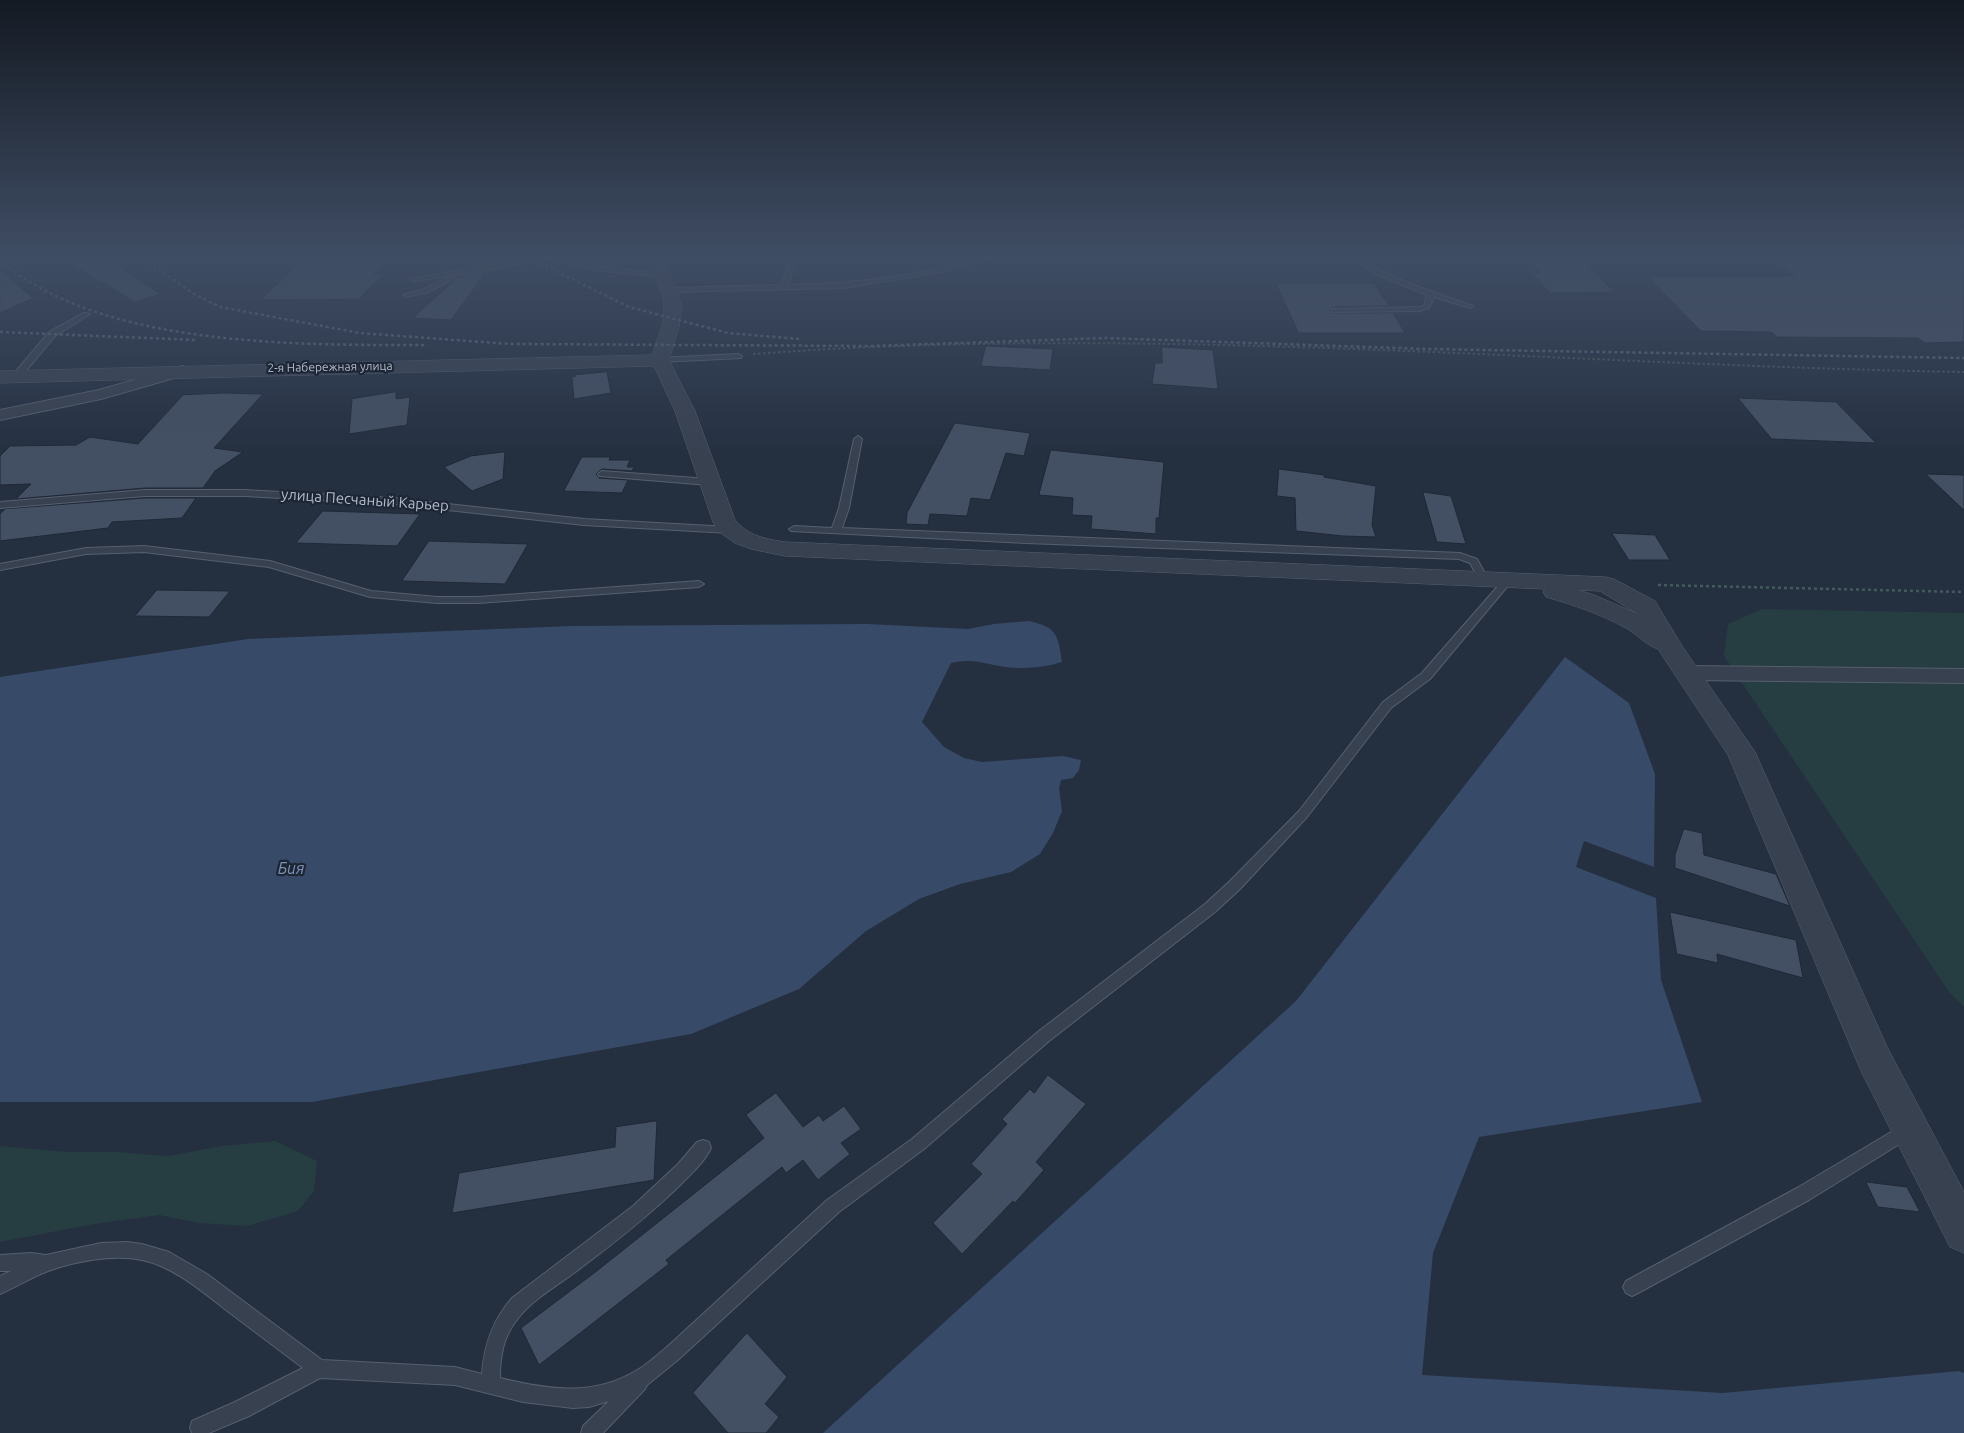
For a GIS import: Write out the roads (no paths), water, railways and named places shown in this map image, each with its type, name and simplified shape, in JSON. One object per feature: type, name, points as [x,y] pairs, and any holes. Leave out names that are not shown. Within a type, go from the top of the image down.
[{"type":"street","points":[[671,322],[660,360],[685,411],[722,517],[730,530],[745,540],[785,549],[1508,580],[1585,600],[1636,622],[1680,662],[1741,752],[1874,1059],[1964,1233]]},
{"type":"street","name":"2-я Набережная улица","points":[[8,377],[660,360]]},
{"type":"street","points":[[0,415],[100,394],[183,371]]},
{"type":"street","points":[[1680,662],[1964,676]]},
{"type":"lane","points":[[8,377],[52,334],[73,322]]},
{"type":"lane","points":[[660,360],[738,356]]},
{"type":"lane","points":[[836,531],[844,508],[858,439]]},
{"type":"lane","points":[[602,474],[709,482]]},
{"type":"lane","name":"улица Песчаный Карьер","points":[[0,505],[145,493],[244,492],[393,501],[584,522],[730,530]]},
{"type":"lane","points":[[794,529],[1026,540],[1460,556],[1474,562],[1483,579]]},
{"type":"lane","points":[[0,567],[86,551],[123,549],[162,551],[270,564],[370,594],[437,600],[478,600],[699,584]]},
{"type":"lane","points":[[590,1433],[648,1374],[833,1206],[918,1144],[1044,1036],[1210,908],[1235,885],[1303,814],[1387,705],[1426,676],[1508,580]]},
{"type":"lane","points":[[1632,1287],[1803,1194],[1910,1129]]},
{"type":"lane","points":[[491,1384],[491,1366],[498,1330],[518,1304],[661,1192],[704,1148]]},
{"type":"lane","points":[[0,1285],[46,1263],[101,1251],[127,1250],[163,1258],[201,1280],[319,1370]]},
{"type":"lane","points":[[0,1263],[31,1261],[46,1263]]},
{"type":"lane","points":[[200,1428],[319,1370],[455,1376],[523,1393],[573,1399],[590,1398],[608,1392],[648,1374]]},
{"type":"water","name":"Бия","points":[[1029,621],[1051,629],[1059,645],[1062,662],[1048,666],[1027,668],[1005,667],[972,661],[951,663],[922,722],[944,747],[964,758],[982,762],[1063,756],[1081,760],[1079,770],[1073,778],[1061,780],[1059,788],[1062,811],[1053,833],[1040,854],[1011,872],[960,884],[919,899],[866,931],[799,989],[691,1034],[312,1102],[0,1102],[0,677],[248,639],[572,626],[867,624],[968,629],[994,624]]},
{"type":"water","points":[[1565,657],[1629,703],[1655,774],[1654,867],[1584,841],[1576,867],[1656,898],[1661,980],[1702,1102],[1479,1137],[1433,1253],[1422,1375],[1723,1393],[1959,1371],[1964,1373],[1964,1433],[823,1433],[1296,1001]]},
{"type":"railway","points":[[132,322],[204,336],[263,341],[321,344],[427,345]]},
{"type":"railway","points":[[300,322],[360,333],[510,344],[871,346],[1106,338],[1427,349],[1964,358]]},
{"type":"railway","points":[[686,322],[728,333],[799,339]]},
{"type":"railway","points":[[0,332],[197,340]]}]
